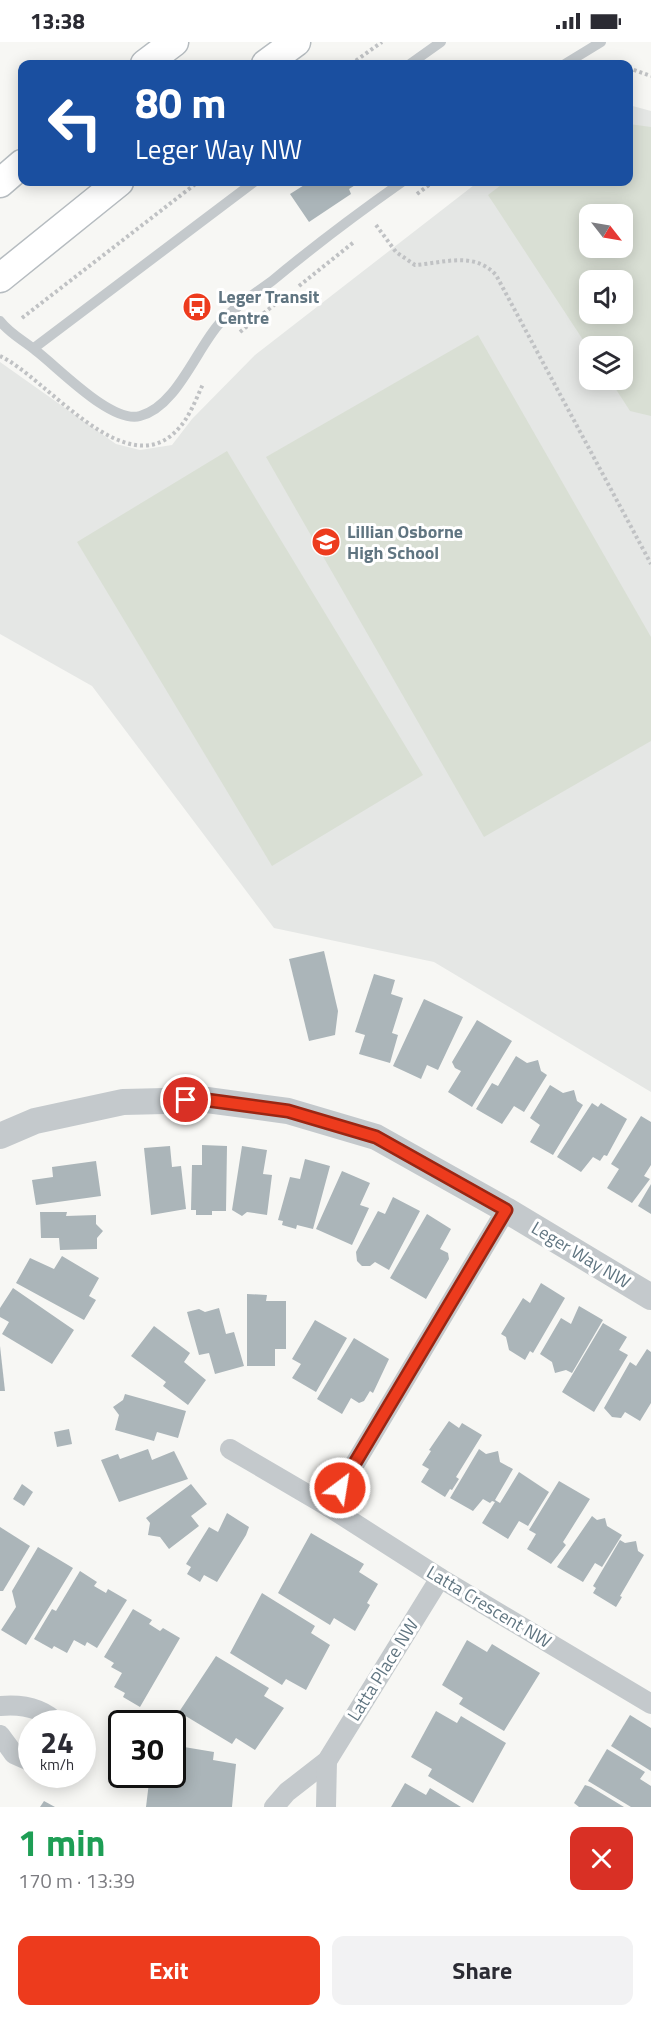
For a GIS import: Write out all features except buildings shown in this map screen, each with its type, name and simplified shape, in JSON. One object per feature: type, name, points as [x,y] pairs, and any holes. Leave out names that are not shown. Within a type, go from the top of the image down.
[{"type":"main road","points":[[150,60],[174,42]]},
{"type":"main road","points":[[272,56],[296,42]]},
{"type":"main road","points":[[0,183],[18,167]]},
{"type":"main road","points":[[0,278],[113,186]]},
{"type":"street","name":"Leger Way NW","points":[[0,1136],[34,1121],[123,1102],[207,1100],[288,1111],[376,1137],[506,1210],[651,1297]]},
{"type":"street","points":[[329,1507],[506,1210]]},
{"type":"street","name":"Latta Crescent NW","points":[[230,1449],[651,1704]]},
{"type":"street","name":"Latta Place NW","points":[[274,1807],[287,1791],[327,1761],[440,1578]]},
{"type":"street","points":[[0,1706],[38,1710]]},
{"type":"street","points":[[0,1735],[14,1754],[18,1756]]},
{"type":"street","points":[[326,1807],[327,1761]]},
{"type":"lane","points":[[416,60],[441,42]]},
{"type":"lane","points":[[572,60],[601,42]]},
{"type":"lane","points":[[34,348],[249,186]]},
{"type":"lane","points":[[3,325],[99,402],[128,417],[140,416],[154,410],[178,385],[221,321],[336,229],[396,186]]},
{"type":"path","points":[[357,60],[382,42]]},
{"type":"path","points":[[633,70],[651,76]]},
{"type":"path","points":[[3,325],[193,186]]},
{"type":"path","points":[[376,225],[407,262],[415,265],[470,259],[489,268],[496,275],[651,564]]},
{"type":"shaded area","name":"Lillian Osborne High School","points":[[633,106],[651,111],[651,1092],[434,962],[274,928],[92,686],[0,634],[0,362],[116,444],[140,450],[172,445],[192,419],[255,355],[473,186],[633,186]]},
{"type":"shaded area","points":[[633,125],[651,127],[651,416],[630,411],[616,390],[633,390],[633,336],[580,336],[488,195],[500,186],[633,186]]},
{"type":"shaded area","points":[[478,335],[651,637],[651,741],[484,837],[266,457]]},
{"type":"shaded area","points":[[227,451],[423,775],[272,866],[77,542]]},
{"type":"place","name":"Leger Transit Centre","points":[[197,307]]},
{"type":"place","name":"Lillian Osborne High School","points":[[326,542]]},
{"type":"route","points":[[186,1100],[207,1100],[288,1111],[376,1137],[506,1210],[340,1488]]}]
